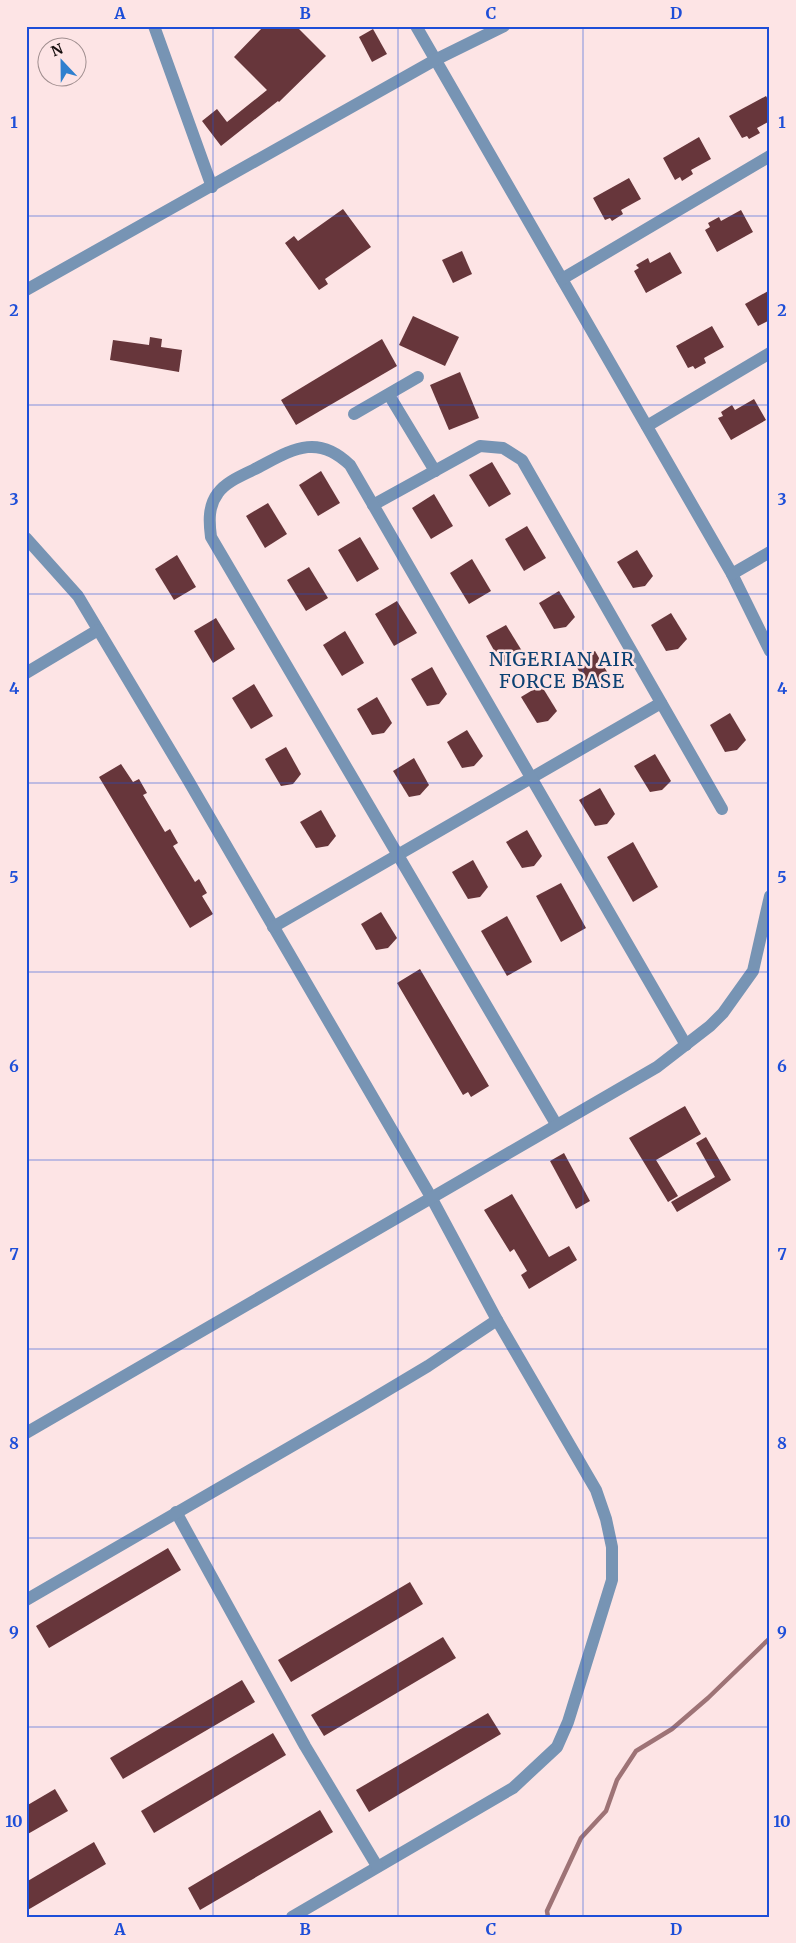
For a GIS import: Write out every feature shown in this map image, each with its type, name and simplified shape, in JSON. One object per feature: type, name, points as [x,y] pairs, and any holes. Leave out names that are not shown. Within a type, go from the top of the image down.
[{"type":"street","points":[[154,26],[212,188]]},
{"type":"street","points":[[416,26],[732,574],[770,651]]},
{"type":"street","points":[[26,290],[212,188],[436,60],[504,26]]},
{"type":"street","points":[[562,279],[770,156]]},
{"type":"street","points":[[647,426],[770,353]]},
{"type":"street","points":[[354,414],[418,377]]},
{"type":"street","points":[[389,395],[435,471]]},
{"type":"street","points":[[556,1124],[211,537],[208,520],[212,505],[218,493],[228,483],[295,448],[311,446],[327,448],[339,454],[350,465],[686,1045]]},
{"type":"street","points":[[373,504],[480,446],[503,448],[522,460],[722,809]]},
{"type":"street","points":[[26,538],[78,596],[431,1197],[497,1320],[596,1490],[606,1519],[612,1547],[612,1580],[568,1722],[557,1746],[513,1788],[292,1917]]},
{"type":"street","points":[[732,574],[770,552]]},
{"type":"street","points":[[26,673],[98,630]]},
{"type":"street","points":[[273,927],[530,776],[660,703]]},
{"type":"street","points":[[26,1433],[657,1067],[723,1013],[753,971],[770,896]]},
{"type":"street","points":[[26,1600],[428,1366],[497,1320]]},
{"type":"street","points":[[176,1512],[301,1738],[377,1866]]},
{"type":"building","points":[[264,26],[296,26],[326,56],[279,102],[221,146],[202,121],[217,109],[227,122],[267,90],[234,57]]},
{"type":"building","points":[[373,29],[387,54],[372,62],[359,37]]},
{"type":"building","points":[[766,96],[770,103],[770,121],[757,128],[760,133],[749,139],[747,136],[742,138],[729,116]]},
{"type":"building","points":[[699,137],[711,159],[691,170],[693,174],[682,181],[680,177],[675,180],[663,158]]},
{"type":"building","points":[[629,178],[641,199],[621,210],[623,214],[612,221],[610,218],[605,220],[593,198]]},
{"type":"building","points":[[343,209],[371,247],[325,279],[328,284],[319,290],[285,243],[294,236],[298,241]]},
{"type":"building","points":[[741,210],[753,232],[717,252],[705,230],[710,227],[708,223],[719,217],[721,221]]},
{"type":"building","points":[[462,251],[472,274],[453,283],[442,260]]},
{"type":"building","points":[[670,252],[682,273],[646,293],[634,271],[639,268],[636,265],[648,258],[650,263]]},
{"type":"building","points":[[770,290],[770,320],[758,326],[745,304]]},
{"type":"building","points":[[413,316],[459,337],[445,366],[399,345]]},
{"type":"building","points":[[712,326],[724,347],[704,358],[706,363],[695,369],[693,366],[688,368],[676,346]]},
{"type":"building","points":[[150,337],[162,339],[161,347],[182,350],[179,372],[110,360],[113,340],[149,345]]},
{"type":"building","points":[[382,339],[397,366],[296,425],[281,400]]},
{"type":"building","points":[[460,372],[479,418],[449,430],[430,385]]},
{"type":"building","points":[[754,399],[766,420],[731,440],[718,418],[723,416],[721,412],[732,405],[735,410]]},
{"type":"building","points":[[492,462],[511,494],[489,507],[469,475]]},
{"type":"building","points":[[321,471],[340,503],[318,516],[299,485]]},
{"type":"building","points":[[434,494],[453,526],[431,539],[412,508]]},
{"type":"building","points":[[268,503],[287,534],[265,548],[246,516]]},
{"type":"building","points":[[527,526],[546,558],[524,571],[505,539]]},
{"type":"building","points":[[360,537],[379,569],[357,582],[338,550]]},
{"type":"building","points":[[637,550],[653,576],[645,586],[633,588],[617,562]]},
{"type":"building","points":[[177,555],[196,587],[174,600],[155,569]]},
{"type":"building","points":[[472,559],[491,591],[469,604],[450,573]]},
{"type":"building","points":[[309,567],[328,598],[306,611],[287,580]]},
{"type":"building","points":[[559,591],[575,617],[566,627],[554,629],[539,603]]},
{"type":"building","points":[[397,601],[417,633],[394,646],[375,614]]},
{"type":"building","points":[[671,613],[687,639],[678,649],[666,651],[651,625]]},
{"type":"building","points":[[216,618],[235,649],[213,663],[194,631]]},
{"type":"building","points":[[506,625],[522,651],[514,661],[501,663],[486,636]]},
{"type":"building","points":[[345,631],[364,663],[342,676],[323,645]]},
{"type":"building","points":[[595,651],[610,677],[602,687],[590,689],[574,663]]},
{"type":"building","points":[[432,667],[447,694],[439,704],[427,706],[411,679]]},
{"type":"building","points":[[254,684],[273,716],[251,729],[232,698]]},
{"type":"building","points":[[541,685],[557,711],[548,721],[537,723],[521,697]]},
{"type":"building","points":[[377,697],[392,723],[384,733],[372,735],[357,709]]},
{"type":"building","points":[[730,713],[746,740],[737,750],[725,752],[710,725]]},
{"type":"building","points":[[467,730],[483,756],[474,766],[462,768],[447,742]]},
{"type":"building","points":[[286,747],[301,774],[293,784],[281,786],[265,759]]},
{"type":"building","points":[[655,754],[671,781],[662,790],[650,792],[634,766]]},
{"type":"building","points":[[414,758],[429,785],[420,795],[409,797],[393,771]]},
{"type":"building","points":[[121,764],[133,782],[139,779],[147,793],[143,795],[165,832],[170,829],[178,843],[173,846],[195,882],[199,879],[207,893],[202,896],[213,914],[190,928],[99,777]]},
{"type":"building","points":[[600,788],[615,814],[607,824],[595,826],[579,800]]},
{"type":"building","points":[[321,810],[336,836],[328,846],[316,848],[300,822]]},
{"type":"building","points":[[527,830],[542,856],[534,866],[522,868],[506,842]]},
{"type":"building","points":[[633,842],[658,887],[633,902],[607,857]]},
{"type":"building","points":[[473,860],[488,887],[480,897],[468,899],[452,872]]},
{"type":"building","points":[[561,883],[586,928],[561,942],[536,896]]},
{"type":"building","points":[[381,912],[397,938],[388,948],[376,950],[361,924]]},
{"type":"building","points":[[507,916],[532,962],[507,976],[481,931]]},
{"type":"building","points":[[420,969],[489,1086],[471,1097],[468,1092],[463,1095],[397,983]]},
{"type":"building","points":[[685,1106],[701,1134],[656,1160],[678,1196],[668,1202],[629,1138]]},
{"type":"building","points":[[706,1137],[731,1180],[677,1212],[671,1202],[715,1177],[696,1143]]},
{"type":"building","points":[[564,1153],[590,1201],[576,1209],[550,1161]]},
{"type":"building","points":[[512,1194],[549,1257],[569,1246],[577,1260],[529,1289],[521,1275],[527,1271],[514,1249],[510,1252],[484,1210]]},
{"type":"building","points":[[168,1548],[181,1570],[49,1648],[36,1626]]},
{"type":"building","points":[[410,1582],[423,1604],[291,1682],[278,1660]]},
{"type":"building","points":[[443,1637],[456,1658],[324,1736],[311,1715]]},
{"type":"building","points":[[242,1680],[255,1702],[123,1779],[110,1758]]},
{"type":"building","points":[[488,1713],[501,1734],[369,1812],[356,1790]]},
{"type":"building","points":[[273,1733],[286,1755],[154,1833],[141,1811]]},
{"type":"building","points":[[55,1789],[68,1811],[26,1835],[26,1806]]},
{"type":"building","points":[[320,1810],[333,1832],[200,1910],[188,1888]]},
{"type":"building","points":[[94,1842],[106,1864],[26,1911],[26,1882]]},
{"type":"waterway","points":[[548,1917],[547,1911],[581,1838],[606,1811],[617,1780],[636,1751],[672,1729],[708,1698],[770,1638]]},
{"type":"district","name":"NIGERIAN AIR FORCE BASE","points":[[562,670]]}]
